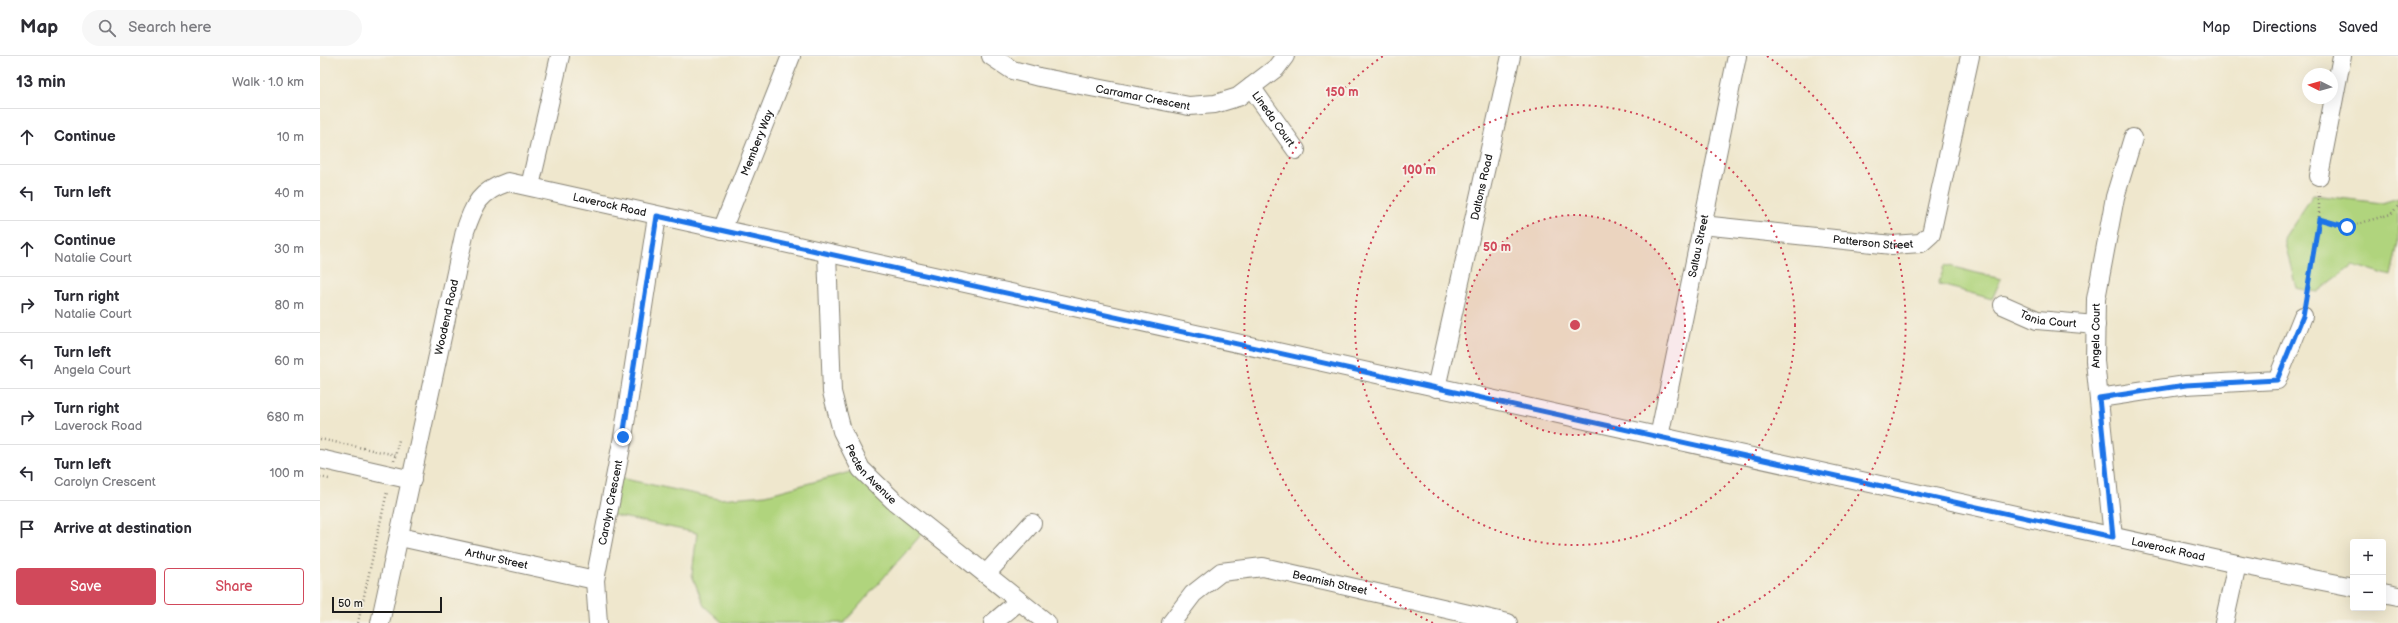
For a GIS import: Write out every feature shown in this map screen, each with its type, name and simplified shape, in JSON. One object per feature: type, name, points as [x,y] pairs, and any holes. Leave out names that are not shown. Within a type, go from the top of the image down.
[{"type":"street","points":[[530,186],[560,56]]},
{"type":"street","name":"Membery Way","points":[[722,230],[791,56]]},
{"type":"street","name":"Carramar Crescent","points":[[991,56],[1012,70],[1039,77],[1189,106],[1215,104],[1238,97],[1276,68],[1285,56]]},
{"type":"street","name":"Daltons Road","points":[[1436,388],[1511,56]]},
{"type":"street","name":"Saltau Street","points":[[1659,437],[1737,56]]},
{"type":"street","name":"Patterson Street","points":[[1702,225],[1892,245],[1921,242],[1931,234],[1970,56]]},
{"type":"street","points":[[2319,176],[2342,56]]},
{"type":"street","name":"Lineda Court","points":[[1251,87],[1296,150]]},
{"type":"street","name":"Angela Court","points":[[2113,537],[2095,361],[2096,299],[2115,197],[2133,138]]},
{"type":"street","name":"Woodend Road","points":[[380,623],[400,537],[465,231],[474,208],[488,189],[508,182],[530,186]]},
{"type":"street","name":"Laverock Road","points":[[530,186],[657,216],[2113,537],[2350,586]]},
{"type":"street","name":"Carolyn Crescent","points":[[598,623],[595,580],[623,437],[657,216]]},
{"type":"street","name":"Pecten Avenue","points":[[827,253],[832,392],[842,431],[861,469],[894,501],[1047,623]]},
{"type":"street","name":"Tania Court","points":[[2003,305],[2037,320],[2096,324]]},
{"type":"street","points":[[2099,398],[2186,385],[2277,380],[2303,316]]},
{"type":"street","points":[[320,459],[412,480]]},
{"type":"street","points":[[986,574],[1032,523]]},
{"type":"street","name":"Arthur Street","points":[[400,537],[595,580]]},
{"type":"street","points":[[2224,623],[2237,564]]},
{"type":"street","name":"Beamish Street","points":[[1171,623],[1193,594],[1221,572],[1263,567],[1508,623]]},
{"type":"street","points":[[2386,594],[2398,596]]},
{"type":"street","points":[[993,623],[1019,601]]},
{"type":"path","points":[[2303,316],[2319,219],[2319,176]]},
{"type":"path","points":[[2319,219],[2347,227],[2391,214],[2398,206]]},
{"type":"path","points":[[320,439],[396,455]]},
{"type":"path","points":[[358,623],[387,492]]},
{"type":"green space","points":[[2313,195],[2382,203],[2398,198],[2398,243],[2391,276],[2353,265],[2317,292],[2296,288],[2284,239]]},
{"type":"green space","points":[[1945,265],[2001,279],[1992,299],[1938,284]]},
{"type":"green space","points":[[861,469],[927,528],[844,623],[723,623],[704,606],[692,575],[697,533],[608,514],[615,477],[719,499],[766,495]]},
{"type":"route","points":[[623,437],[657,216],[2113,537],[2099,398],[2186,385],[2277,380],[2303,316],[2319,219],[2347,227]]}]
